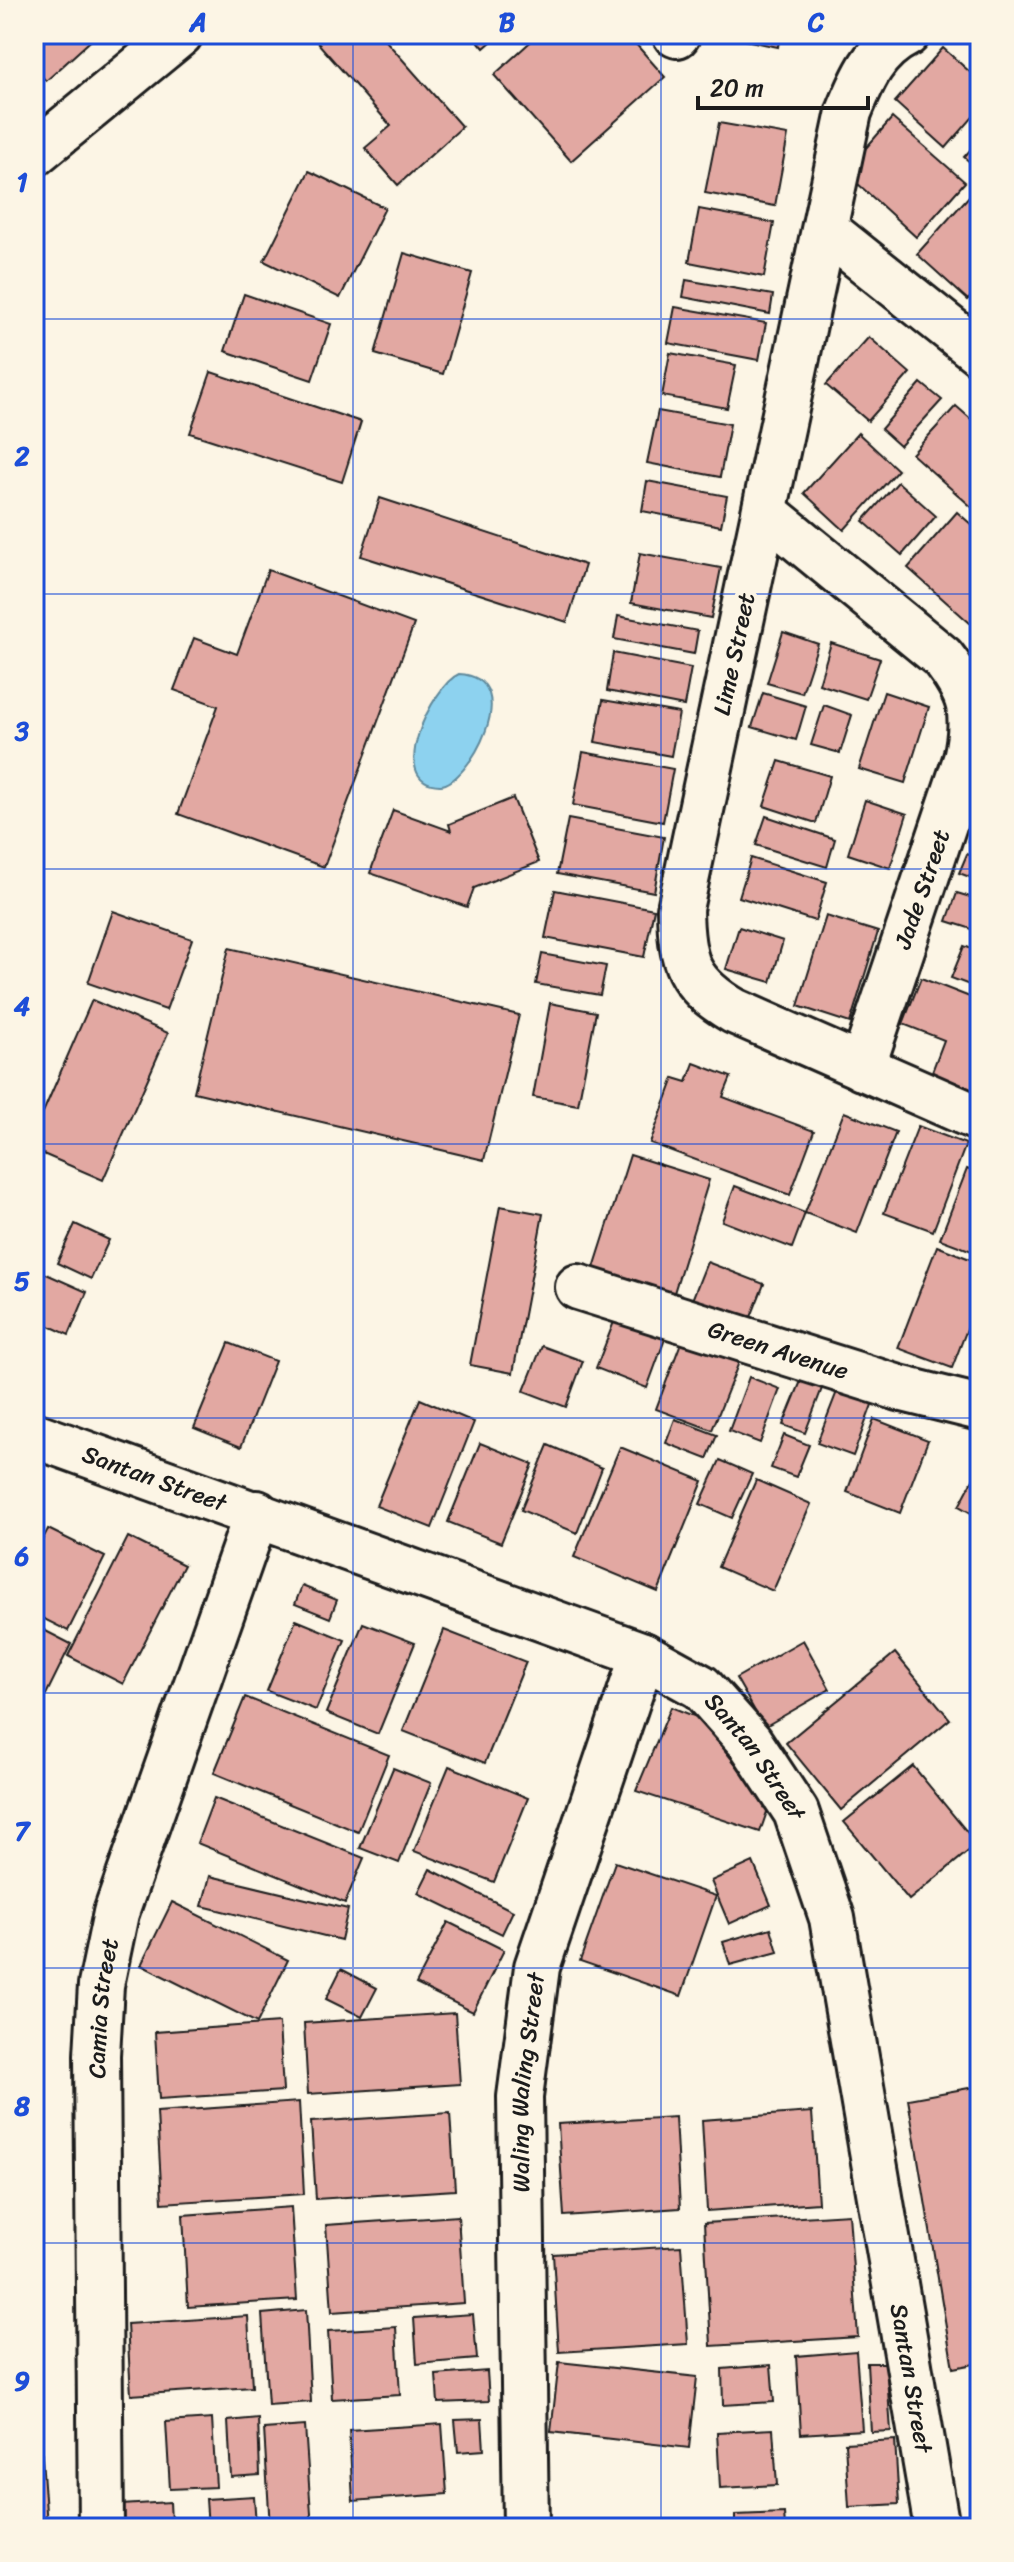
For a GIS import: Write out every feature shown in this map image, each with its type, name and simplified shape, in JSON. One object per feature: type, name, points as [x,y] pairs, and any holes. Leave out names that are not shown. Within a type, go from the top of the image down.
[{"type":"street","points":[[34,154],[180,34]]},
{"type":"street","name":"Lime Street","points":[[907,34],[890,42],[866,72],[849,112],[680,909],[681,948],[689,973],[709,996],[980,1119]]},
{"type":"street","points":[[826,230],[980,353]]},
{"type":"street","name":"Jade Street","points":[[765,512],[942,657],[958,677],[970,701],[973,727],[966,759],[862,1068]]},
{"type":"street","name":"Green Avenue","points":[[578,1287],[899,1388],[980,1408]]},
{"type":"street","name":"Santan Street","points":[[34,1435],[257,1513],[643,1655],[701,1687],[750,1742],[796,1812],[832,1918],[937,2528]]},
{"type":"street","name":"Camia Street","points":[[101,2528],[97,2055],[101,1985],[116,1913],[257,1513]]},
{"type":"street","name":"Waling Waling Street","points":[[526,2528],[520,2097],[526,2033],[537,1967],[643,1655]]},
{"type":"water","points":[[459,674],[479,680],[489,693],[490,711],[486,731],[464,769],[451,781],[440,785],[424,780],[416,769],[415,752],[419,733],[437,696]]},
{"type":"building","points":[[34,34],[98,34],[46,81],[34,68]]},
{"type":"building","points":[[310,34],[380,34],[462,127],[398,185],[365,148],[391,126]]},
{"type":"building","points":[[472,34],[500,34],[484,48]]},
{"type":"building","points":[[539,34],[627,34],[665,77],[571,161],[494,75]]},
{"type":"building","points":[[746,34],[780,34],[778,47],[745,40]]},
{"type":"building","points":[[943,48],[980,81],[980,109],[946,148],[895,102]]},
{"type":"building","points":[[892,118],[965,182],[916,237],[845,172]]},
{"type":"building","points":[[719,123],[788,135],[775,206],[705,193]]},
{"type":"building","points":[[980,139],[980,171],[964,157]]},
{"type":"building","points":[[309,171],[385,208],[340,298],[264,261]]},
{"type":"building","points":[[971,194],[980,203],[980,287],[968,300],[917,254]]},
{"type":"building","points":[[699,209],[774,223],[764,277],[689,262]]},
{"type":"building","points":[[404,253],[472,273],[443,374],[375,354]]},
{"type":"building","points":[[686,280],[773,295],[770,314],[683,297]]},
{"type":"building","points":[[244,294],[331,324],[312,380],[225,351]]},
{"type":"building","points":[[675,307],[766,323],[759,360],[668,343]]},
{"type":"building","points":[[869,337],[910,373],[868,421],[826,385]]},
{"type":"building","points":[[670,353],[736,365],[727,408],[662,396]]},
{"type":"building","points":[[211,372],[361,422],[342,482],[190,433]]},
{"type":"building","points":[[921,383],[942,400],[900,446],[881,429]]},
{"type":"building","points":[[956,406],[980,427],[980,503],[975,510],[912,454]]},
{"type":"building","points":[[658,411],[730,424],[720,477],[647,463]]},
{"type":"building","points":[[858,433],[898,470],[844,530],[804,493]]},
{"type":"building","points":[[34,474],[42,475],[34,556]]},
{"type":"building","points":[[647,481],[727,496],[721,526],[642,511]]},
{"type":"building","points":[[898,482],[936,516],[902,555],[863,521]]},
{"type":"building","points":[[380,498],[585,565],[567,622],[361,556]]},
{"type":"building","points":[[957,512],[980,532],[980,632],[908,568]]},
{"type":"building","points":[[640,553],[721,568],[711,618],[631,603]]},
{"type":"building","points":[[268,570],[414,624],[324,867],[178,814],[218,706],[174,690],[194,638],[237,654]]},
{"type":"building","points":[[618,616],[698,631],[694,654],[614,639]]},
{"type":"building","points":[[783,632],[818,644],[802,693],[767,683]]},
{"type":"building","points":[[831,643],[880,659],[866,699],[819,684]]},
{"type":"building","points":[[613,653],[691,668],[684,706],[607,691]]},
{"type":"building","points":[[884,692],[929,707],[905,783],[859,769]]},
{"type":"building","points":[[763,693],[806,706],[796,740],[752,727]]},
{"type":"building","points":[[603,700],[679,713],[671,756],[595,742]]},
{"type":"building","points":[[824,705],[852,715],[840,753],[811,745]]},
{"type":"building","points":[[583,752],[673,769],[663,822],[573,805]]},
{"type":"building","points":[[779,761],[830,776],[816,823],[764,806]]},
{"type":"building","points":[[513,798],[539,862],[474,888],[467,907],[370,873],[393,810],[451,831],[449,824]]},
{"type":"building","points":[[865,800],[907,814],[890,868],[848,854]]},
{"type":"building","points":[[980,812],[980,846],[968,841]]},
{"type":"building","points":[[766,816],[835,839],[827,867],[756,845]]},
{"type":"building","points":[[568,819],[664,837],[654,892],[557,874]]},
{"type":"building","points":[[967,854],[980,859],[980,881],[959,873]]},
{"type":"building","points":[[751,858],[827,882],[815,921],[739,897]]},
{"type":"building","points":[[555,890],[654,909],[644,957],[545,938]]},
{"type":"building","points":[[957,893],[980,900],[975,930],[947,921]]},
{"type":"building","points":[[113,911],[192,939],[166,1010],[88,983]]},
{"type":"building","points":[[826,916],[878,932],[850,1023],[798,1006]]},
{"type":"building","points":[[739,927],[783,941],[771,982],[726,969]]},
{"type":"building","points":[[964,946],[980,952],[980,989],[951,978]]},
{"type":"building","points":[[229,948],[519,1015],[484,1160],[194,1092]]},
{"type":"building","points":[[542,954],[606,966],[600,995],[536,984]]},
{"type":"building","points":[[921,978],[980,1001],[980,1096],[930,1077],[944,1040],[903,1024]]},
{"type":"building","points":[[92,1000],[168,1033],[103,1180],[34,1150],[34,1133]]},
{"type":"building","points":[[550,1003],[596,1012],[578,1105],[533,1097]]},
{"type":"building","points":[[694,1063],[731,1077],[723,1097],[814,1131],[790,1195],[650,1143],[674,1078],[687,1082]]},
{"type":"building","points":[[844,1112],[896,1132],[857,1233],[805,1213]]},
{"type":"building","points":[[918,1126],[966,1144],[933,1231],[884,1213]]},
{"type":"building","points":[[630,1155],[709,1180],[673,1296],[593,1271]]},
{"type":"building","points":[[967,1169],[980,1174],[980,1254],[940,1239]]},
{"type":"building","points":[[735,1186],[805,1213],[792,1248],[722,1221]]},
{"type":"building","points":[[500,1206],[543,1214],[513,1373],[470,1365]]},
{"type":"building","points":[[75,1224],[109,1240],[91,1279],[57,1263]]},
{"type":"building","points":[[937,1246],[980,1263],[980,1304],[977,1303],[952,1368],[898,1348]]},
{"type":"building","points":[[707,1262],[764,1284],[749,1322],[692,1300]]},
{"type":"building","points":[[44,1273],[87,1292],[69,1335],[34,1319],[34,1296]]},
{"type":"building","points":[[619,1309],[669,1328],[647,1388],[596,1368]]},
{"type":"building","points":[[682,1340],[739,1362],[712,1430],[656,1409]]},
{"type":"building","points":[[229,1343],[275,1361],[241,1447],[194,1428]]},
{"type":"building","points":[[542,1346],[583,1361],[566,1407],[524,1391]]},
{"type":"building","points":[[803,1376],[824,1383],[805,1433],[783,1425]]},
{"type":"building","points":[[749,1377],[780,1389],[760,1443],[729,1431]]},
{"type":"building","points":[[838,1389],[873,1402],[853,1456],[817,1443]]},
{"type":"building","points":[[420,1399],[474,1422],[432,1528],[376,1506]]},
{"type":"building","points":[[675,1419],[717,1435],[707,1459],[666,1443]]},
{"type":"building","points":[[874,1419],[928,1440],[900,1513],[847,1492]]},
{"type":"building","points":[[784,1435],[809,1445],[796,1477],[771,1468]]},
{"type":"building","points":[[480,1443],[533,1464],[501,1543],[448,1522]]},
{"type":"building","points":[[548,1445],[602,1468],[577,1533],[521,1510]]},
{"type":"building","points":[[620,1447],[703,1481],[658,1592],[574,1557]]},
{"type":"building","points":[[720,1460],[752,1474],[732,1518],[700,1504]]},
{"type":"building","points":[[980,1467],[980,1518],[959,1506]]},
{"type":"building","points":[[756,1480],[811,1504],[773,1591],[718,1567]]},
{"type":"building","points":[[48,1529],[105,1557],[68,1631],[34,1614],[34,1556]]},
{"type":"building","points":[[128,1537],[184,1565],[123,1684],[68,1656]]},
{"type":"building","points":[[302,1586],[337,1600],[330,1618],[295,1604]]},
{"type":"building","points":[[296,1620],[345,1640],[316,1710],[267,1691]]},
{"type":"building","points":[[363,1623],[415,1643],[378,1734],[326,1713]]},
{"type":"building","points":[[34,1625],[71,1644],[34,1719]]},
{"type":"building","points":[[444,1630],[526,1662],[485,1763],[403,1731]]},
{"type":"building","points":[[803,1640],[830,1689],[764,1727],[736,1678]]},
{"type":"building","points":[[895,1653],[950,1719],[841,1810],[786,1743]]},
{"type":"building","points":[[245,1697],[389,1755],[358,1832],[214,1773]]},
{"type":"building","points":[[671,1707],[699,1718],[769,1806],[760,1832],[636,1791]]},
{"type":"building","points":[[449,1766],[528,1798],[494,1882],[414,1851]]},
{"type":"building","points":[[913,1766],[977,1844],[909,1900],[844,1822]]},
{"type":"building","points":[[393,1768],[431,1783],[399,1863],[360,1848]]},
{"type":"building","points":[[214,1798],[364,1858],[345,1903],[197,1843]]},
{"type":"building","points":[[615,1862],[716,1896],[681,1996],[580,1961]]},
{"type":"building","points":[[753,1862],[771,1905],[729,1924],[711,1881]]},
{"type":"building","points":[[430,1869],[513,1911],[502,1934],[418,1893]]},
{"type":"building","points":[[210,1876],[348,1909],[341,1940],[202,1906]]},
{"type":"building","points":[[172,1902],[288,1960],[257,2023],[141,1965]]},
{"type":"building","points":[[448,1922],[504,1950],[473,2012],[416,1984]]},
{"type":"building","points":[[771,1928],[778,1952],[730,1965],[723,1942]]},
{"type":"building","points":[[34,1952],[37,1952],[43,2069],[34,2069]]},
{"type":"building","points":[[341,1969],[377,1988],[362,2017],[326,1999]]},
{"type":"building","points":[[455,2013],[460,2084],[308,2094],[304,2023]]},
{"type":"building","points":[[279,2023],[283,2091],[159,2099],[155,2032]]},
{"type":"building","points":[[980,2086],[980,2363],[953,2368],[908,2099]]},
{"type":"building","points":[[299,2102],[304,2194],[162,2203],[157,2112]]},
{"type":"building","points":[[812,2112],[818,2203],[707,2211],[702,2120]]},
{"type":"building","points":[[450,2113],[455,2190],[316,2199],[311,2122]]},
{"type":"building","points":[[675,2117],[680,2208],[564,2216],[558,2124]]},
{"type":"building","points":[[34,2155],[41,2237],[34,2237]]},
{"type":"building","points":[[291,2207],[297,2300],[188,2307],[183,2215]]},
{"type":"building","points":[[849,2214],[858,2337],[711,2346],[704,2223]]},
{"type":"building","points":[[458,2216],[464,2303],[332,2312],[326,2225]]},
{"type":"building","points":[[34,2245],[43,2336],[34,2337]]},
{"type":"building","points":[[681,2246],[688,2344],[559,2352],[553,2254]]},
{"type":"building","points":[[306,2310],[311,2402],[268,2405],[262,2314]]},
{"type":"building","points":[[473,2314],[477,2359],[417,2364],[414,2318]]},
{"type":"building","points":[[248,2316],[252,2387],[131,2395],[127,2324]]},
{"type":"building","points":[[396,2327],[400,2395],[332,2399],[328,2331]]},
{"type":"building","points":[[34,2350],[47,2525],[34,2526]]},
{"type":"building","points":[[856,2351],[862,2430],[801,2434],[796,2356]]},
{"type":"building","points":[[559,2362],[697,2377],[689,2448],[551,2432]]},
{"type":"building","points":[[867,2363],[886,2363],[891,2431],[871,2432]]},
{"type":"building","points":[[771,2365],[774,2402],[723,2405],[722,2369]]},
{"type":"building","points":[[487,2371],[489,2401],[438,2403],[436,2375]]},
{"type":"building","points":[[258,2418],[260,2475],[231,2477],[228,2421]]},
{"type":"building","points":[[212,2419],[216,2487],[170,2489],[166,2422]]},
{"type":"building","points":[[482,2419],[484,2450],[458,2452],[455,2420]]},
{"type":"building","points":[[442,2424],[447,2494],[353,2501],[349,2430]]},
{"type":"building","points":[[305,2426],[312,2528],[270,2528],[264,2429]]},
{"type":"building","points":[[773,2429],[777,2485],[720,2488],[717,2432]]},
{"type":"building","points":[[895,2440],[899,2504],[849,2507],[845,2443]]},
{"type":"building","points":[[254,2496],[256,2525],[208,2528],[206,2499]]},
{"type":"building","points":[[170,2502],[171,2522],[106,2526],[105,2506]]},
{"type":"building","points":[[784,2513],[785,2528],[735,2528],[735,2515]]}]
